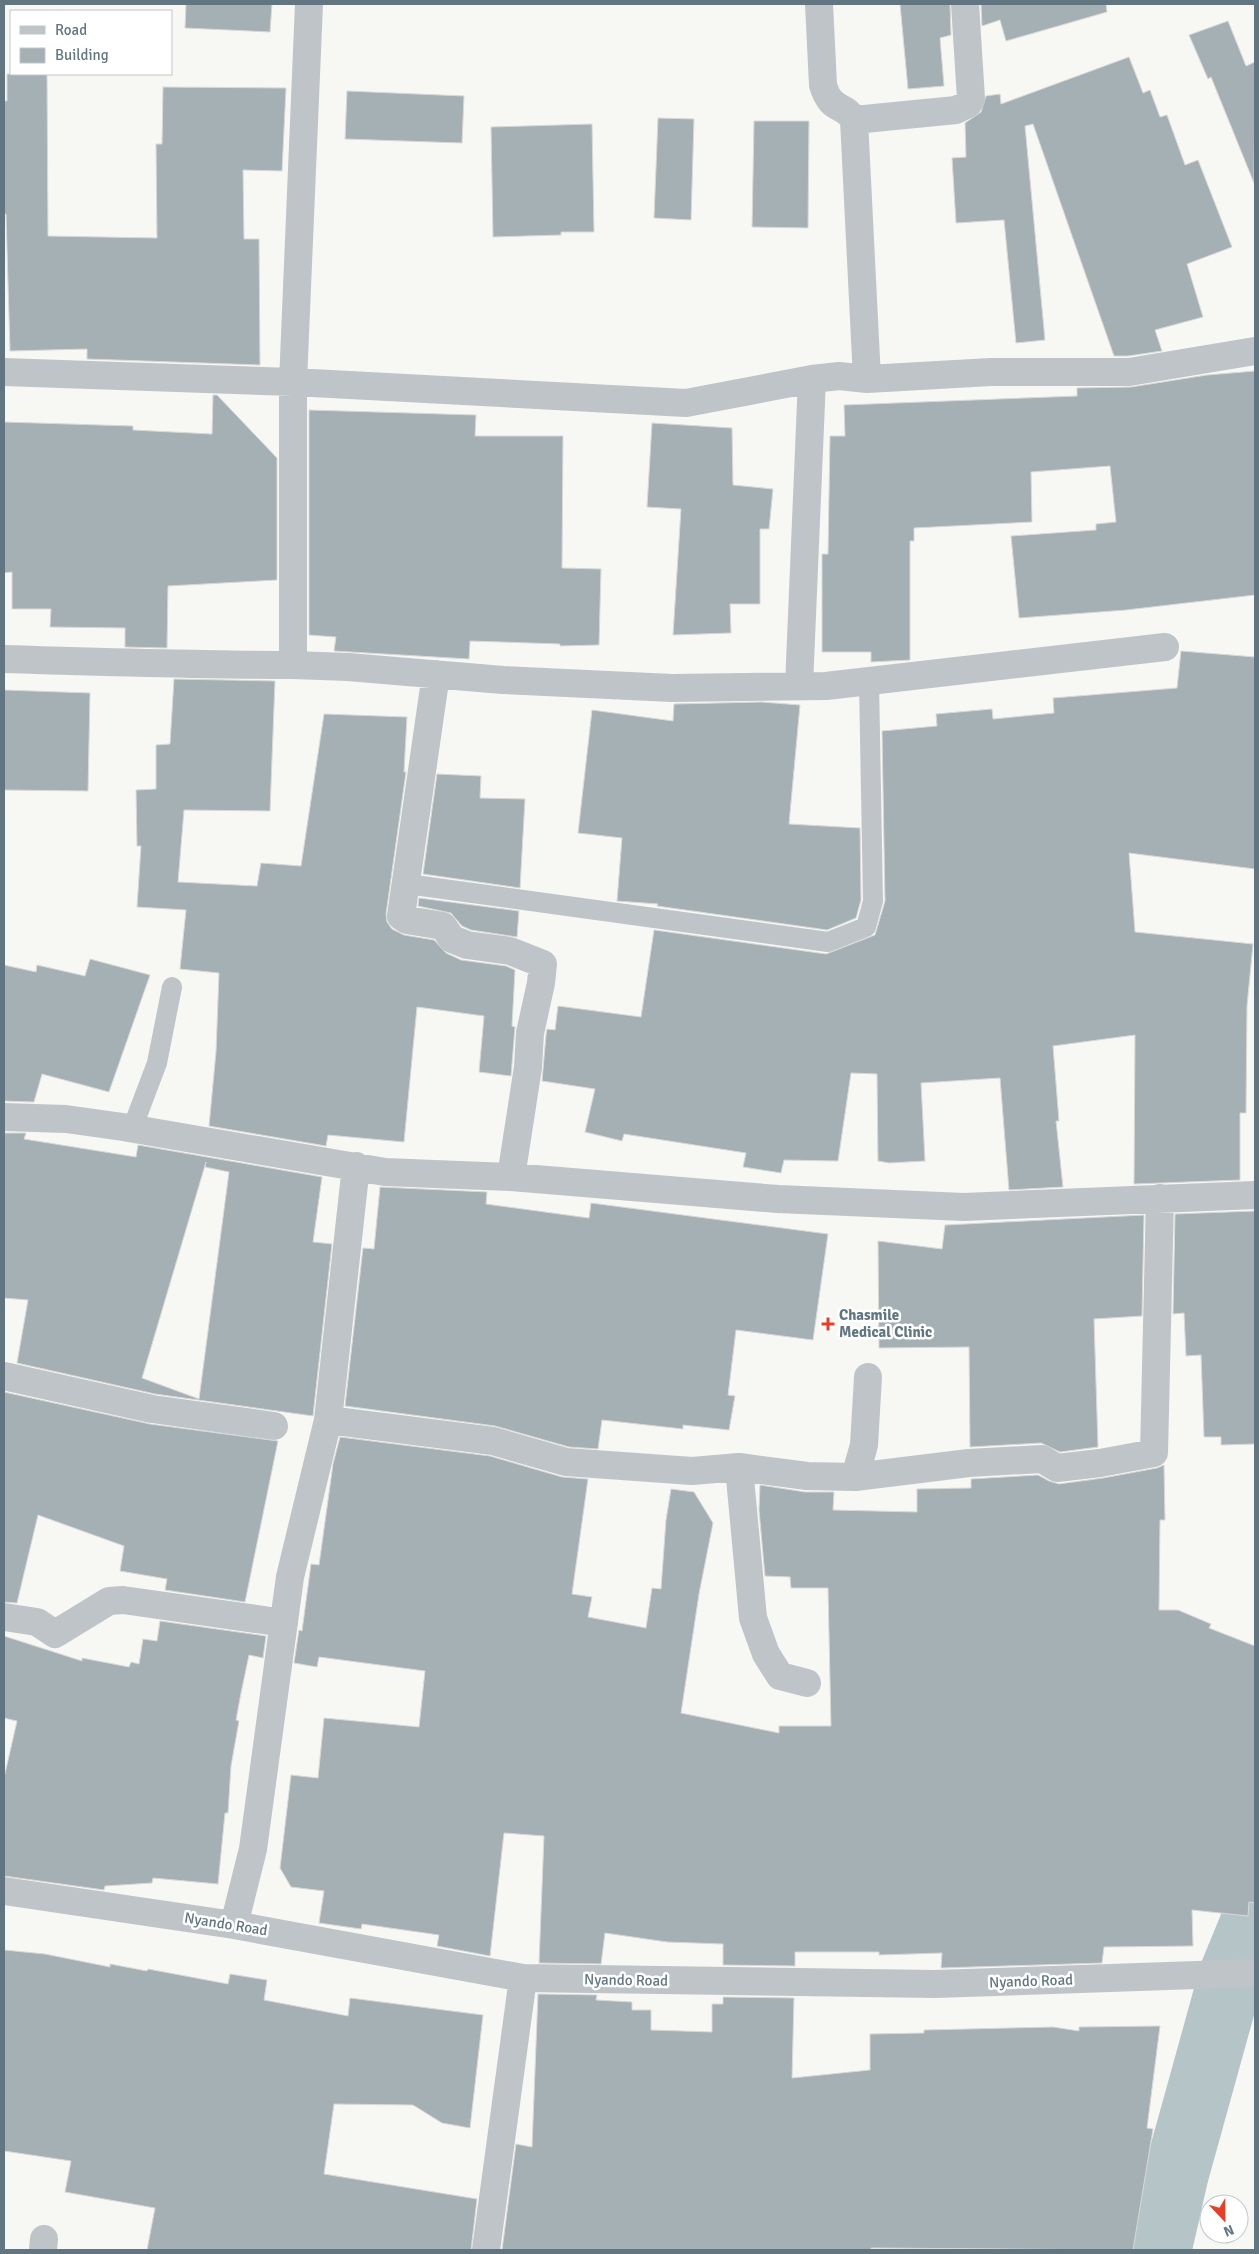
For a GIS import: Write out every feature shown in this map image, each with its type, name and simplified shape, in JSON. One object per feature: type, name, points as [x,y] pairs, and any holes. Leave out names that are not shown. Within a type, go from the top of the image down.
[{"type":"street","points":[[293,665],[293,382],[309,4]]},
{"type":"street","points":[[819,4],[824,85],[827,98],[852,116],[854,120],[867,379]]},
{"type":"street","points":[[854,120],[956,110],[968,104],[971,99],[965,4]]},
{"type":"street","points":[[4,372],[293,382],[686,403],[812,378],[839,376],[867,379],[991,372],[1129,372],[1255,352]]},
{"type":"street","points":[[798,686],[812,378]]},
{"type":"street","points":[[4,659],[126,661],[200,665],[293,665],[503,680],[672,688],[826,686],[1165,647]]},
{"type":"street","points":[[436,674],[401,916],[407,920],[443,926],[452,939],[467,945],[510,951],[543,964],[541,983],[530,1033],[528,1067],[511,1177]]},
{"type":"street","points":[[4,1117],[66,1119],[385,1172],[511,1177],[778,1199],[964,1207],[1255,1195]]},
{"type":"street","points":[[234,1925],[253,1849],[290,1577],[328,1420],[356,1166]]},
{"type":"street","points":[[328,1420],[493,1441],[566,1462],[692,1472],[739,1467],[807,1476],[855,1477],[969,1463],[1042,1459],[1057,1468],[1100,1463],[1154,1453],[1160,1198]]},
{"type":"street","points":[[4,1376],[152,1409],[274,1426]]},
{"type":"street","points":[[855,1477],[864,1445],[868,1377]]},
{"type":"street","points":[[739,1467],[753,1618],[766,1654],[780,1676],[807,1683]]},
{"type":"street","points":[[4,1617],[37,1622],[55,1634],[109,1601],[124,1600],[284,1623]]},
{"type":"street","name":"Nyando Road","points":[[4,1892],[234,1925],[523,1978],[935,1984],[1255,1973]]},
{"type":"street","points":[[486,2250],[523,1978]]},
{"type":"lane","points":[[407,884],[828,942],[866,927],[873,901],[869,681]]},
{"type":"lane","points":[[132,1129],[157,1064],[172,987]]},
{"type":"building","points":[[186,4],[272,4],[270,32],[185,28]]},
{"type":"building","points":[[900,4],[950,4],[951,35],[940,38],[944,86],[908,89]]},
{"type":"building","points":[[981,4],[1106,4],[1107,12],[1006,41],[1000,20],[982,26]]},
{"type":"building","points":[[1228,21],[1246,66],[1255,62],[1254,183],[1211,77],[1208,79],[1189,35]]},
{"type":"building","points":[[1129,57],[1143,93],[1150,90],[1160,117],[1167,115],[1185,165],[1198,160],[1232,247],[1187,264],[1203,317],[1155,330],[1162,351],[1114,356],[1033,124],[1025,126],[1045,340],[1016,343],[1004,220],[956,223],[952,158],[966,157],[965,123],[981,112],[986,96],[1000,94],[1001,104]]},
{"type":"building","points":[[7,74],[47,75],[48,236],[157,238],[156,144],[162,144],[163,87],[286,88],[282,171],[243,170],[244,239],[259,239],[260,365],[87,359],[87,349],[10,351],[6,214],[4,214],[4,101],[7,101]]},
{"type":"building","points":[[347,91],[464,96],[462,143],[345,139]]},
{"type":"building","points":[[658,118],[694,119],[691,220],[654,218]]},
{"type":"building","points":[[754,121],[809,121],[808,228],[752,227]]},
{"type":"building","points":[[592,124],[594,232],[561,232],[561,235],[493,237],[491,127]]},
{"type":"building","points":[[1255,371],[1255,595],[1126,610],[1019,618],[1011,536],[1096,530],[1096,524],[1116,522],[1110,466],[1031,472],[1032,522],[914,528],[914,541],[910,541],[910,660],[871,662],[871,652],[822,652],[822,554],[828,554],[830,436],[845,436],[844,405],[1077,396],[1077,388],[1131,387],[1207,375]]},
{"type":"building","points":[[213,395],[217,395],[277,458],[277,580],[168,586],[167,648],[125,647],[125,628],[50,627],[51,609],[12,609],[12,572],[4,573],[4,422],[133,426],[133,430],[212,434]]},
{"type":"building","points":[[309,410],[476,415],[475,436],[563,436],[562,568],[601,569],[599,645],[560,646],[560,644],[470,641],[469,659],[334,651],[336,637],[309,635]]},
{"type":"building","points":[[652,423],[732,428],[733,485],[773,489],[769,529],[760,529],[760,604],[730,604],[731,633],[673,635],[681,509],[647,507]]},
{"type":"building","points":[[1181,651],[1255,657],[1255,869],[1129,853],[1135,932],[1253,944],[1247,1006],[1246,1113],[1240,1113],[1240,1180],[1134,1184],[1135,1035],[1053,1046],[1059,1121],[1056,1121],[1063,1187],[1009,1190],[1000,1078],[921,1083],[925,1161],[889,1163],[878,1161],[877,1074],[851,1073],[838,1161],[784,1160],[781,1173],[743,1167],[746,1153],[624,1134],[622,1141],[585,1132],[595,1089],[542,1081],[547,1029],[555,1030],[558,1006],[641,1017],[654,930],[826,954],[875,935],[885,901],[882,731],[937,726],[936,714],[992,709],[993,719],[1054,713],[1053,698],[1177,688]]},
{"type":"building","points":[[174,679],[275,681],[270,811],[184,810],[178,882],[257,886],[261,863],[301,866],[324,714],[407,717],[404,772],[406,772],[386,914],[387,922],[392,929],[404,935],[434,940],[446,953],[461,960],[506,966],[515,970],[512,1026],[515,1027],[511,1076],[479,1072],[484,1016],[417,1007],[404,1142],[328,1135],[326,1146],[209,1126],[216,1052],[219,973],[180,969],[186,910],[137,907],[141,846],[137,846],[136,790],[156,789],[156,745],[170,744]]},
{"type":"building","points":[[4,690],[90,693],[88,791],[4,790]]},
{"type":"building","points":[[761,702],[800,705],[789,824],[860,828],[861,900],[856,918],[827,930],[657,906],[658,904],[617,901],[622,838],[578,833],[592,710],[673,721],[674,704]]},
{"type":"building","points":[[437,774],[481,776],[480,798],[525,799],[520,888],[423,874]]},
{"type":"building","points":[[419,898],[519,911],[517,937],[471,930],[462,926],[451,913],[418,906]]},
{"type":"building","points":[[90,959],[150,975],[109,1092],[42,1074],[34,1102],[4,1101],[4,965],[36,972],[37,965],[85,976]]},
{"type":"building","points":[[4,1133],[26,1133],[24,1139],[136,1157],[138,1145],[322,1177],[313,1242],[332,1244],[313,1416],[155,1394],[17,1363],[28,1300],[4,1298]],"holes":[[[206,1162],[205,1167],[229,1172],[199,1399],[142,1378]]]},
{"type":"building","points":[[380,1187],[487,1192],[486,1204],[589,1218],[591,1203],[828,1234],[813,1340],[736,1330],[728,1395],[735,1396],[729,1430],[683,1425],[683,1429],[602,1420],[598,1449],[569,1447],[495,1426],[345,1406],[363,1248],[374,1249]]},
{"type":"building","points":[[1255,1211],[1255,1444],[1221,1445],[1221,1437],[1204,1437],[1201,1355],[1186,1356],[1184,1313],[1173,1314],[1175,1214]]},
{"type":"building","points":[[1144,1215],[1142,1316],[1094,1319],[1098,1447],[1060,1452],[1041,1443],[970,1447],[969,1347],[879,1348],[878,1241],[942,1249],[945,1225]]},
{"type":"building","points":[[4,1392],[150,1424],[278,1441],[245,1602],[165,1590],[167,1579],[120,1571],[124,1546],[38,1515],[17,1603],[4,1602]]},
{"type":"building","points":[[340,1437],[490,1456],[562,1477],[588,1479],[572,1594],[592,1597],[588,1617],[646,1628],[652,1588],[661,1589],[666,1520],[671,1489],[694,1492],[713,1523],[699,1594],[681,1713],[779,1733],[779,1726],[831,1726],[828,1588],[791,1588],[790,1577],[765,1576],[759,1510],[760,1485],[805,1492],[834,1492],[833,1510],[917,1512],[917,1489],[971,1488],[971,1479],[1038,1475],[1059,1484],[1103,1478],[1164,1465],[1165,1520],[1160,1520],[1159,1610],[1178,1610],[1211,1624],[1209,1628],[1255,1646],[1255,1903],[1249,1902],[1248,1916],[1192,1910],[1193,1946],[1104,1947],[1102,1963],[941,1968],[942,1953],[879,1955],[879,1952],[795,1952],[795,1966],[723,1965],[723,1944],[667,1942],[605,1933],[601,1964],[539,1963],[544,1836],[504,1833],[490,1956],[437,1946],[439,1935],[362,1924],[361,1929],[319,1923],[324,1891],[291,1887],[280,1868],[291,1775],[318,1778],[324,1718],[419,1727],[425,1671],[319,1657],[317,1667],[294,1663],[299,1630],[302,1631],[311,1564],[319,1565],[333,1464]]},
{"type":"building","points":[[160,1621],[266,1636],[263,1658],[249,1655],[241,1693],[236,1720],[239,1721],[231,1766],[228,1813],[225,1813],[218,1884],[153,1878],[152,1883],[105,1886],[104,1890],[4,1876],[4,1778],[17,1721],[4,1718],[4,1636],[82,1661],[82,1658],[129,1667],[131,1662],[139,1664],[143,1639],[157,1641]]},
{"type":"building","points":[[4,1950],[45,1954],[110,1967],[110,1964],[147,1971],[148,1969],[228,1984],[230,1974],[267,1980],[264,2000],[348,2016],[350,1998],[483,2015],[470,2128],[442,2123],[413,2105],[334,2104],[324,2174],[477,2199],[471,2250],[147,2250],[155,2208],[65,2192],[71,2161],[4,2151]]},
{"type":"building","points":[[538,1994],[597,1995],[596,2000],[632,2002],[632,2010],[651,2010],[651,2030],[712,2032],[712,2004],[723,2004],[723,1997],[794,1998],[792,2078],[870,2070],[870,2034],[924,2033],[924,2030],[1053,2027],[1079,2031],[1079,2027],[1160,2026],[1147,2128],[1153,2129],[1133,2250],[871,2248],[871,2250],[502,2250],[516,2144],[532,2147]]},
{"type":"waterway","points":[[1159,2250],[1176,2175],[1232,1973],[1255,1917]]},
{"type":"place","name":"Chasmile Medical Clinic","points":[[828,1324]]}]
